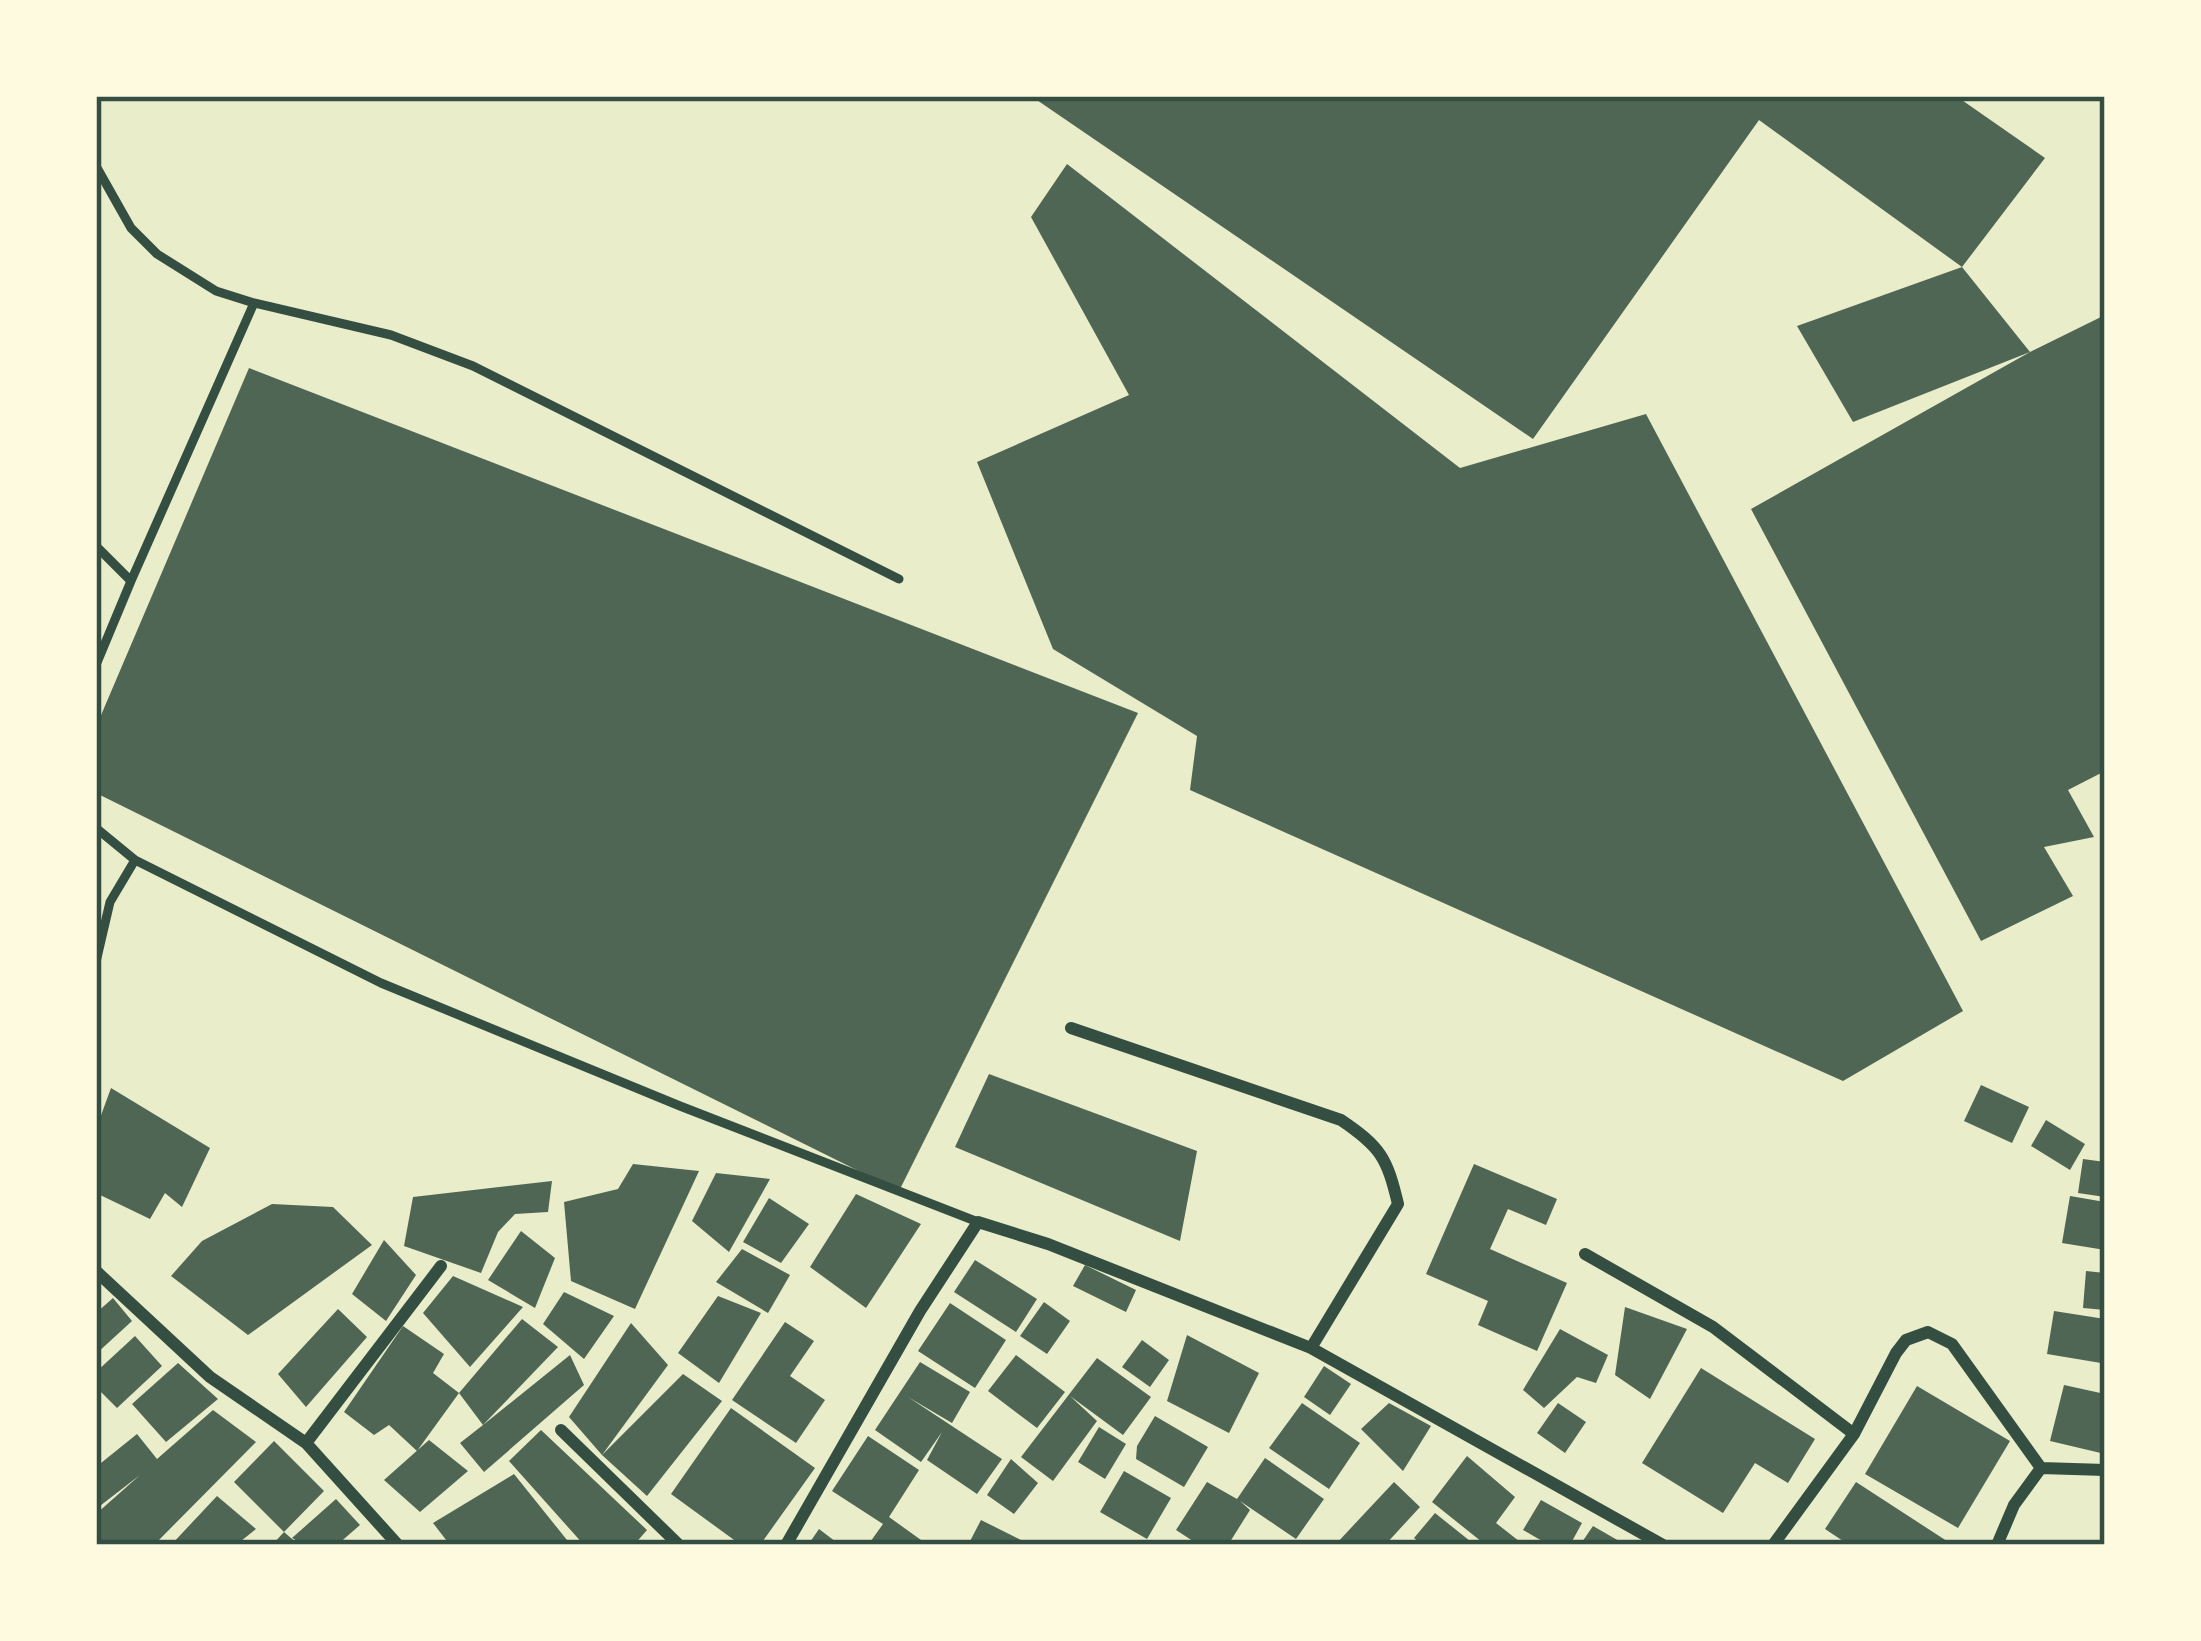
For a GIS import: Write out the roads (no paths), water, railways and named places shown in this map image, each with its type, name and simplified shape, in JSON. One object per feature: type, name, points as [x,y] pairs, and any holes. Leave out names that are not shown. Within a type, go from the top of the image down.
[{"type":"street","points":[[1071,1028],[1342,1120],[1374,1143],[1389,1165],[1398,1204],[1311,1348]]},
{"type":"street","points":[[786,1545],[920,1312],[978,1222],[1048,1244],[1311,1348],[1663,1545]]},
{"type":"street","points":[[1585,1254],[1713,1327],[1854,1434]]},
{"type":"street","points":[[305,1444],[441,1266]]},
{"type":"street","points":[[96,1271],[210,1377],[305,1444],[398,1545]]},
{"type":"street","points":[[1773,1545],[1854,1434],[1896,1353],[1906,1340],[1928,1332],[1952,1344],[2041,1468]]},
{"type":"street","points":[[561,1430],[679,1545]]},
{"type":"street","points":[[2041,1468],[2105,1470]]},
{"type":"street","points":[[1997,1545],[2014,1505],[2041,1468]]},
{"type":"lane","points":[[96,166],[131,228],[157,254],[216,291],[391,335],[473,366],[899,579]]},
{"type":"lane","points":[[96,664],[254,304]]},
{"type":"lane","points":[[96,546],[131,581]]},
{"type":"lane","points":[[96,828],[135,860],[381,982],[978,1222]]},
{"type":"lane","points":[[96,962],[110,902],[135,860]]}]
